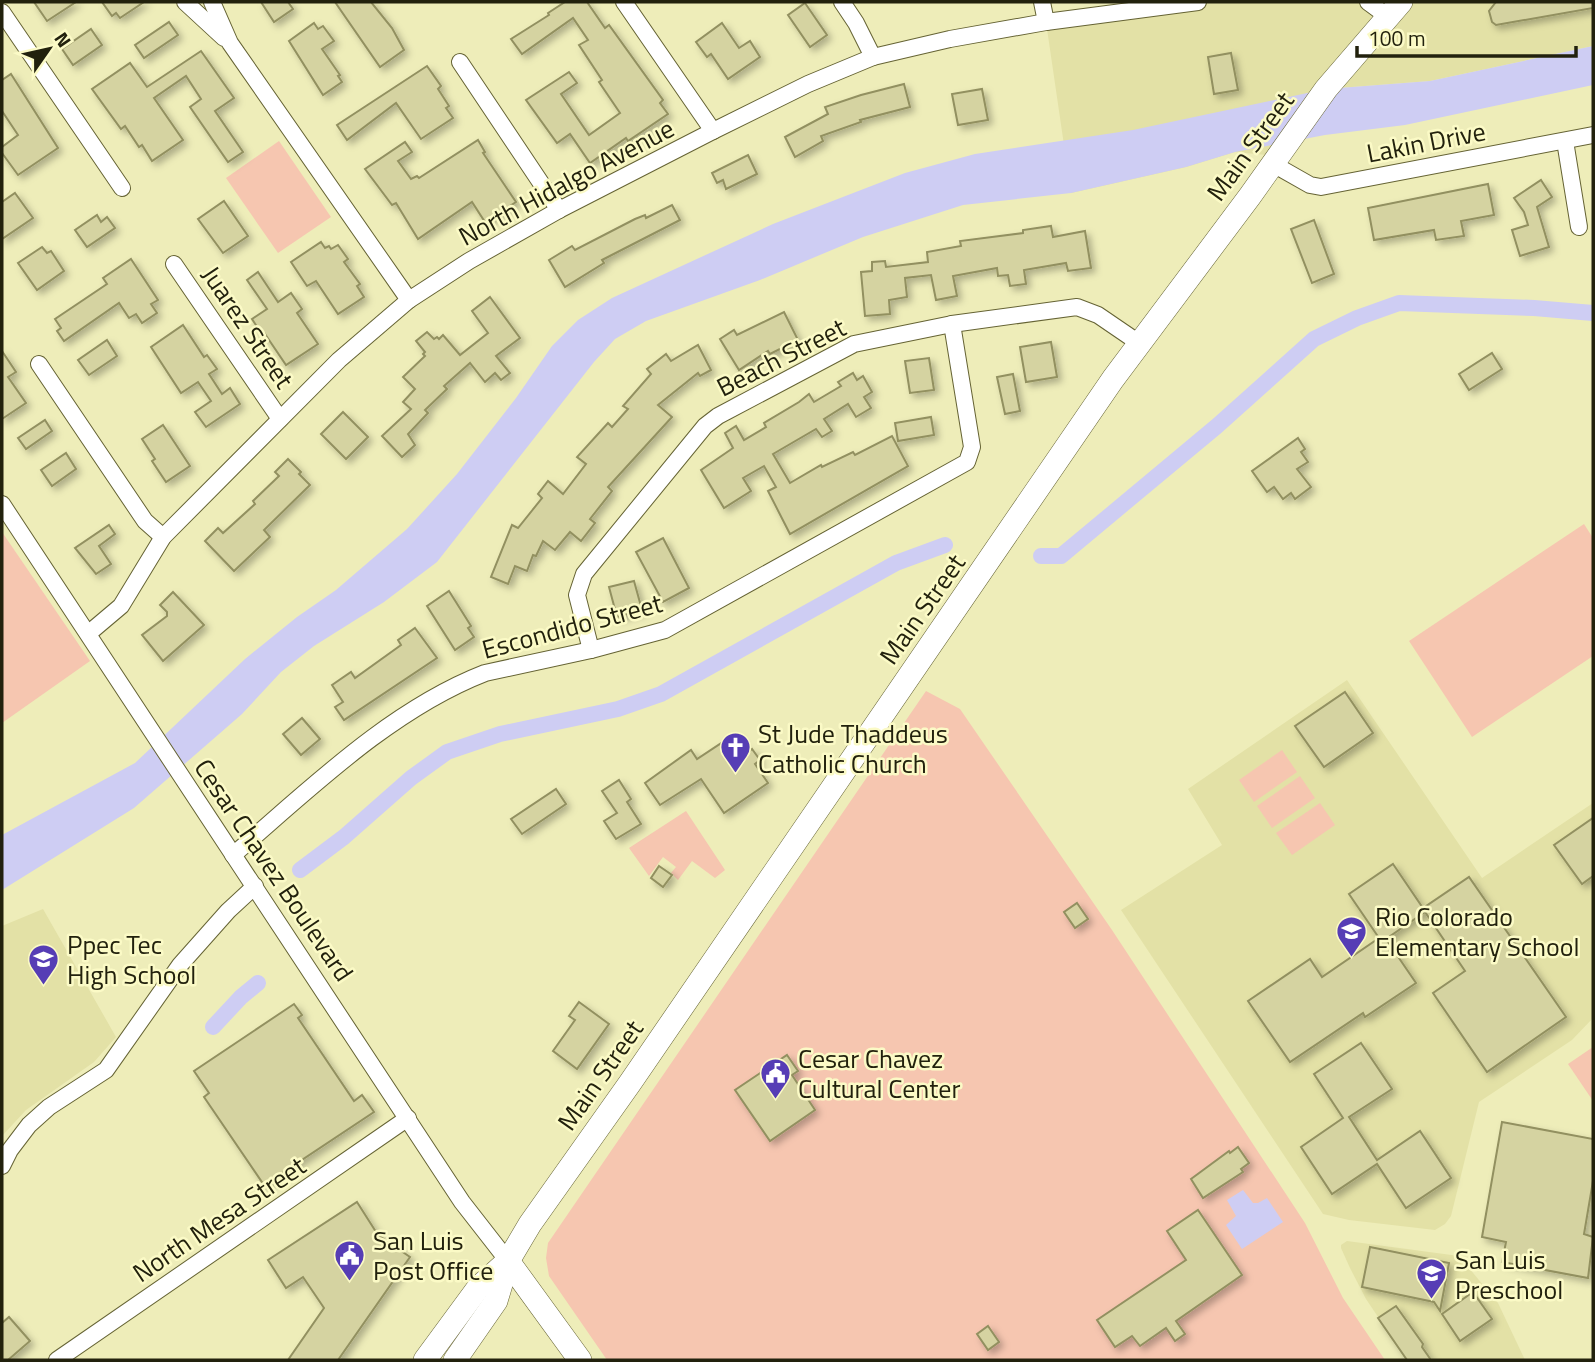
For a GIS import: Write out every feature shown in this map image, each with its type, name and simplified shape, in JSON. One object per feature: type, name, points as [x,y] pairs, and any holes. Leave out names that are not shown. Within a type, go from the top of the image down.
[{"type":"highway","name":"Main Street","points":[[455,1360],[496,1301],[508,1261],[530,1224],[1139,343],[1326,89],[1394,9]]},
{"type":"highway","name":"Main Street","points":[[425,1360],[478,1288],[508,1261]]},
{"type":"highway","points":[[508,1261],[580,1360]]},
{"type":"street","points":[[185,2],[230,43]]},
{"type":"street","points":[[212,2],[230,43],[408,300]]},
{"type":"street","points":[[624,2],[713,131]]},
{"type":"street","points":[[842,2],[873,57]]},
{"type":"street","points":[[1042,2],[1046,22]]},
{"type":"street","name":"North Hidalgo Avenue","points":[[89,633],[121,606],[163,537],[339,360],[408,300],[469,261],[559,210],[713,131],[808,84],[873,57],[950,39],[1046,22],[1198,2]]},
{"type":"street","points":[[1368,2],[1394,9]]},
{"type":"street","points":[[2,12],[122,188]]},
{"type":"street","points":[[460,62],[559,210]]},
{"type":"street","name":"Lakin Drive","points":[[1273,164],[1310,185],[1321,187],[1593,135]]},
{"type":"street","points":[[1565,141],[1579,228]]},
{"type":"street","name":"Juarez Street","points":[[174,264],[280,418]]},
{"type":"street","name":"Beach Street","points":[[591,650],[577,595],[584,573],[705,426],[718,416],[854,344],[951,324],[1077,307],[1098,315],[1139,343]]},
{"type":"street","name":"Escondido Street","points":[[233,855],[391,724],[469,680],[665,630],[967,462],[972,447],[951,324]]},
{"type":"street","points":[[39,364],[145,521],[163,537]]},
{"type":"street","name":"Cesar Chavez Boulevard","points":[[2,504],[462,1202],[508,1261]]},
{"type":"street","points":[[2,1166],[10,1150],[29,1125],[49,1107],[106,1070],[180,965],[228,911],[255,886]]},
{"type":"street","name":"North Mesa Street","points":[[57,1360],[408,1118]]},
{"type":"shaded area","points":[[1198,2],[1593,2],[1593,46],[1430,81],[1326,89],[1278,156],[1235,152],[1186,167],[1071,193],[1046,22]]},
{"type":"shaded area","points":[[279,141],[331,217],[278,253],[226,178]]},
{"type":"shaded area","points":[[1584,524],[1593,538],[1593,656],[1472,737],[1409,641]]},
{"type":"shaded area","points":[[2,532],[90,661],[2,723]]},
{"type":"shaded area","name":"Rio Colorado Elementary School","points":[[1347,680],[1482,878],[1593,803],[1593,1018],[1572,1040],[1479,1102],[1451,1216],[1435,1230],[1349,1220],[1323,1214],[1121,910],[1222,845],[1188,789]]},
{"type":"shaded area","points":[[926,691],[960,709],[1112,930],[1305,1223],[1343,1298],[1385,1360],[607,1360],[549,1276],[546,1258],[548,1243]]},
{"type":"shaded area","points":[[1282,750],[1297,772],[1254,802],[1239,780]]},
{"type":"shaded area","points":[[1300,776],[1315,798],[1272,828],[1257,806]]},
{"type":"shaded area","points":[[1320,803],[1335,825],[1292,855],[1276,833]]},
{"type":"shaded area","points":[[686,811],[725,870],[715,878],[692,861],[678,880],[671,873],[676,867],[663,857],[649,876],[629,848]]},
{"type":"shaded area","name":"Ppec Tec High School","points":[[43,909],[116,1037],[94,1062],[26,1110],[2,1136],[2,926]]},
{"type":"shaded area","points":[[1593,1047],[1593,1101],[1568,1064]]},
{"type":"shaded area","name":"San Luis Preschool","points":[[1347,1241],[1459,1256],[1498,1303],[1525,1360],[1407,1360],[1366,1299],[1350,1268],[1341,1248]]},
{"type":"water","points":[[1593,46],[1593,85],[1405,125],[1325,135],[1235,152],[1186,167],[1071,193],[963,205],[863,237],[760,280],[646,321],[615,339],[594,362],[437,562],[384,602],[314,646],[281,672],[242,714],[134,808],[2,890],[2,835],[135,763],[245,659],[336,590],[407,529],[457,474],[552,346],[578,320],[612,298],[773,224],[905,173],[975,154],[1133,130],[1326,89],[1430,81]]},
{"type":"water","points":[[1243,1190],[1253,1203],[1267,1198],[1283,1222],[1242,1249],[1226,1225],[1236,1216],[1227,1200]]},
{"type":"building","points":[[34,2],[76,2],[47,21]]},
{"type":"building","points":[[102,2],[144,2],[120,18],[116,13],[112,16]]},
{"type":"building","points":[[261,2],[288,2],[293,9],[274,22]]},
{"type":"building","points":[[335,2],[371,2],[392,28],[404,50],[380,67]]},
{"type":"building","points":[[565,2],[587,2],[605,28],[609,25],[663,100],[660,103],[668,114],[590,163],[570,134],[557,143],[526,100],[569,72],[577,83],[561,94],[589,135],[620,113],[579,45],[588,40],[573,18],[522,54],[511,39]]},
{"type":"building","points":[[1496,2],[1593,2],[1593,8],[1496,25],[1492,22],[1489,11]]},
{"type":"building","points":[[805,3],[827,35],[810,47],[788,15]]},
{"type":"building","points":[[169,22],[178,35],[144,58],[135,45]]},
{"type":"building","points":[[314,23],[318,29],[323,26],[334,41],[322,49],[342,82],[323,95],[289,41]]},
{"type":"building","points":[[722,23],[739,48],[750,41],[760,57],[728,79],[711,54],[707,57],[696,42]]},
{"type":"building","points":[[91,29],[102,45],[73,65],[62,49]]},
{"type":"building","points":[[201,51],[234,98],[215,111],[243,152],[228,162],[190,107],[201,99],[186,76],[154,98],[183,140],[152,161],[125,126],[121,129],[92,89],[130,63],[147,87]]},
{"type":"building","points":[[1231,53],[1238,90],[1214,94],[1208,57]]},
{"type":"building","points":[[427,66],[441,86],[438,89],[453,118],[421,139],[396,103],[347,140],[337,125]]},
{"type":"building","points":[[11,74],[58,148],[18,175],[2,153],[2,147],[18,135],[2,111],[2,80]]},
{"type":"building","points":[[904,84],[910,107],[860,120],[861,122],[821,136],[823,141],[795,157],[785,137],[828,114],[825,107]]},
{"type":"building","points":[[982,89],[988,120],[958,125],[952,94]]},
{"type":"building","points":[[478,140],[485,152],[483,153],[516,202],[485,222],[472,202],[418,239],[396,203],[392,205],[365,169],[405,142],[412,152],[398,161],[411,179],[417,176],[419,178]]},
{"type":"building","points":[[748,155],[757,174],[726,189],[723,180],[717,183],[712,173]]},
{"type":"building","points":[[1541,180],[1552,197],[1537,207],[1549,247],[1520,256],[1512,230],[1528,225],[1524,212],[1514,198]]},
{"type":"building","points":[[1488,184],[1494,215],[1461,221],[1464,236],[1436,240],[1434,230],[1374,240],[1368,208]]},
{"type":"building","points":[[15,193],[33,218],[2,239],[2,202]]},
{"type":"building","points":[[224,201],[248,236],[223,253],[198,219]]},
{"type":"building","points":[[672,205],[680,220],[602,260],[604,263],[565,287],[549,260],[572,246],[575,250],[635,219],[645,215],[646,218]]},
{"type":"building","points":[[97,215],[101,222],[107,217],[115,228],[87,247],[75,230]]},
{"type":"building","points":[[1314,220],[1334,274],[1312,283],[1291,229]]},
{"type":"building","points":[[1051,226],[1053,237],[1085,231],[1091,268],[1068,271],[1066,263],[1024,270],[1026,284],[1010,286],[1008,275],[998,276],[997,268],[953,276],[957,296],[936,300],[931,275],[905,278],[907,297],[889,300],[890,314],[865,316],[861,272],[872,271],[872,262],[885,261],[886,267],[928,262],[927,252],[961,246],[960,241],[1023,233],[1023,230]]},
{"type":"building","points":[[321,242],[325,248],[329,246],[331,249],[338,245],[348,259],[344,262],[360,284],[357,286],[364,297],[338,314],[316,281],[307,286],[291,262]]},
{"type":"building","points":[[42,247],[47,253],[51,251],[64,271],[37,290],[18,263]]},
{"type":"building","points":[[131,259],[158,300],[151,304],[157,313],[142,323],[136,314],[129,318],[119,303],[64,341],[57,331],[61,328],[55,319],[107,284],[103,278]]},
{"type":"building","points":[[258,272],[278,302],[291,293],[302,309],[297,313],[318,344],[286,365],[252,319],[267,309],[247,280]]},
{"type":"building","points":[[490,297],[520,338],[496,356],[510,373],[501,380],[495,373],[485,382],[470,363],[444,386],[447,389],[425,410],[428,413],[408,434],[415,445],[402,457],[382,436],[411,409],[403,402],[415,389],[403,377],[425,356],[416,341],[427,332],[434,339],[443,335],[460,355],[488,333],[472,311]]},
{"type":"building","points":[[784,312],[798,340],[770,354],[768,351],[739,370],[720,339],[734,330],[737,335]]},
{"type":"building","points":[[183,325],[204,357],[207,355],[217,369],[209,374],[222,394],[230,388],[240,404],[206,427],[195,412],[211,401],[198,382],[181,393],[151,347]]},
{"type":"building","points":[[107,340],[117,356],[89,375],[78,360]]},
{"type":"building","points":[[1051,342],[1057,377],[1026,382],[1020,347]]},
{"type":"building","points":[[698,345],[711,370],[700,376],[698,373],[658,405],[672,417],[608,487],[612,491],[590,519],[595,523],[581,541],[570,532],[555,550],[543,541],[536,556],[533,555],[527,571],[515,566],[508,584],[491,577],[512,525],[518,528],[542,498],[538,494],[548,481],[563,494],[586,464],[577,457],[608,423],[612,427],[628,409],[623,406],[651,374],[647,369],[666,354],[671,361]]},
{"type":"building","points":[[2,351],[16,372],[8,377],[26,403],[2,419]]},
{"type":"building","points":[[1492,353],[1502,369],[1469,390],[1459,374]]},
{"type":"building","points":[[929,358],[934,390],[910,393],[905,361]]},
{"type":"building","points":[[853,373],[857,380],[863,376],[872,392],[864,397],[871,408],[856,417],[848,404],[824,419],[832,431],[822,437],[816,429],[773,454],[790,483],[821,465],[822,467],[853,452],[855,455],[892,436],[908,466],[790,534],[768,491],[776,487],[764,466],[743,478],[751,491],[724,508],[701,470],[733,448],[725,433],[736,426],[744,440],[766,427],[764,423],[809,394],[814,402],[841,386],[838,382]]},
{"type":"building","points":[[1013,374],[1020,411],[1005,414],[997,377]]},
{"type":"building","points":[[343,412],[368,437],[346,459],[321,434]]},
{"type":"building","points":[[931,417],[934,435],[898,441],[895,423]]},
{"type":"building","points":[[45,420],[52,431],[26,449],[18,438]]},
{"type":"building","points":[[163,425],[190,466],[166,482],[142,439]]},
{"type":"building","points":[[1298,438],[1305,449],[1301,452],[1308,462],[1297,469],[1311,487],[1295,499],[1291,493],[1283,499],[1274,487],[1267,492],[1252,471]]},
{"type":"building","points":[[66,453],[76,469],[52,486],[41,470]]},
{"type":"building","points":[[288,459],[310,485],[264,530],[270,537],[234,571],[205,541],[218,528],[223,533],[255,504],[253,501],[279,476],[275,472]]},
{"type":"building","points":[[109,525],[115,534],[99,546],[111,564],[96,574],[75,548]]},
{"type":"building","points":[[663,538],[689,588],[663,602],[636,552]]},
{"type":"building","points":[[634,581],[642,610],[617,617],[609,587]]},
{"type":"building","points":[[449,591],[471,626],[468,628],[474,637],[455,650],[427,606]]},
{"type":"building","points":[[173,592],[204,625],[163,661],[142,635],[167,616],[167,612],[160,605]]},
{"type":"building","points":[[415,628],[437,658],[344,720],[335,707],[343,702],[332,685],[351,672],[355,678],[401,645],[398,640]]},
{"type":"building","points":[[1345,692],[1373,733],[1324,767],[1295,726]]},
{"type":"building","points":[[302,718],[320,739],[301,755],[283,734]]},
{"type":"building","name":"St Jude Thaddeus Catholic Church","points":[[735,734],[747,753],[752,749],[760,760],[755,764],[768,783],[724,813],[701,779],[660,805],[645,783],[691,750],[697,759]]},
{"type":"building","points":[[619,780],[631,799],[627,802],[641,824],[616,839],[604,821],[617,813],[602,791]]},
{"type":"building","points":[[556,789],[566,804],[522,834],[511,819]]},
{"type":"building","points":[[1593,818],[1593,876],[1582,884],[1554,845]]},
{"type":"building","points":[[1393,864],[1423,908],[1469,877],[1566,1017],[1487,1072],[1433,993],[1465,971],[1425,912],[1386,939],[1416,983],[1365,1017],[1363,1013],[1290,1062],[1248,1001],[1310,959],[1322,977],[1379,938],[1349,894]]},
{"type":"building","points":[[659,866],[672,875],[663,887],[651,878]]},
{"type":"building","points":[[1077,903],[1088,919],[1075,928],[1064,912]]},
{"type":"building","points":[[579,1002],[609,1024],[577,1069],[553,1051],[575,1020],[569,1016]]},
{"type":"building","points":[[294,1004],[302,1015],[298,1018],[354,1101],[362,1095],[374,1112],[264,1185],[204,1097],[209,1093],[194,1071]]},
{"type":"building","points":[[1361,1043],[1392,1089],[1349,1117],[1377,1160],[1420,1131],[1451,1178],[1406,1208],[1377,1164],[1332,1194],[1301,1147],[1343,1118],[1314,1074]]},
{"type":"building","name":"Cesar Chavez Cultural Center","points":[[787,1055],[798,1071],[792,1075],[815,1110],[770,1141],[735,1090]]},
{"type":"building","points":[[1502,1122],[1593,1139],[1593,1181],[1584,1234],[1593,1237],[1588,1278],[1502,1262],[1506,1242],[1482,1237]]},
{"type":"building","points":[[1238,1147],[1249,1163],[1241,1169],[1243,1172],[1203,1198],[1191,1179]]},
{"type":"building","name":"San Luis Post Office","points":[[357,1202],[378,1235],[410,1257],[338,1360],[288,1360],[324,1308],[303,1277],[286,1288],[268,1260]]},
{"type":"building","points":[[1198,1210],[1242,1275],[1176,1321],[1185,1334],[1175,1341],[1166,1328],[1140,1346],[1132,1336],[1115,1347],[1097,1320],[1186,1260],[1167,1231]]},
{"type":"building","points":[[1370,1247],[1449,1263],[1440,1311],[1434,1302],[1362,1287]]},
{"type":"building","points":[[1473,1292],[1492,1319],[1460,1341],[1442,1314]]},
{"type":"building","points":[[1396,1306],[1431,1360],[1407,1360],[1378,1318]]},
{"type":"building","points":[[9,1317],[30,1341],[8,1360],[2,1360],[2,1323]]},
{"type":"building","points":[[988,1326],[999,1342],[988,1350],[977,1334]]},
{"type":"waterway","points":[[1041,556],[1061,556],[1217,426],[1314,339],[1357,318],[1399,303],[1593,313]]},
{"type":"waterway","points":[[300,870],[344,837],[411,778],[447,752],[500,734],[618,709],[661,694],[896,563],[945,545]]},
{"type":"waterway","points":[[213,1027],[258,983]]},
{"type":"place","name":"St Jude Thaddeus Catholic Church","points":[[735,775]]},
{"type":"place","name":"Rio Colorado Elementary School","points":[[1352,958]]},
{"type":"place","name":"Ppec Tec High School","points":[[44,986]]},
{"type":"place","name":"Cesar Chavez Cultural Center","points":[[775,1100]]},
{"type":"place","name":"San Luis Post Office","points":[[350,1282]]},
{"type":"place","name":"San Luis Preschool","points":[[1432,1301]]}]
